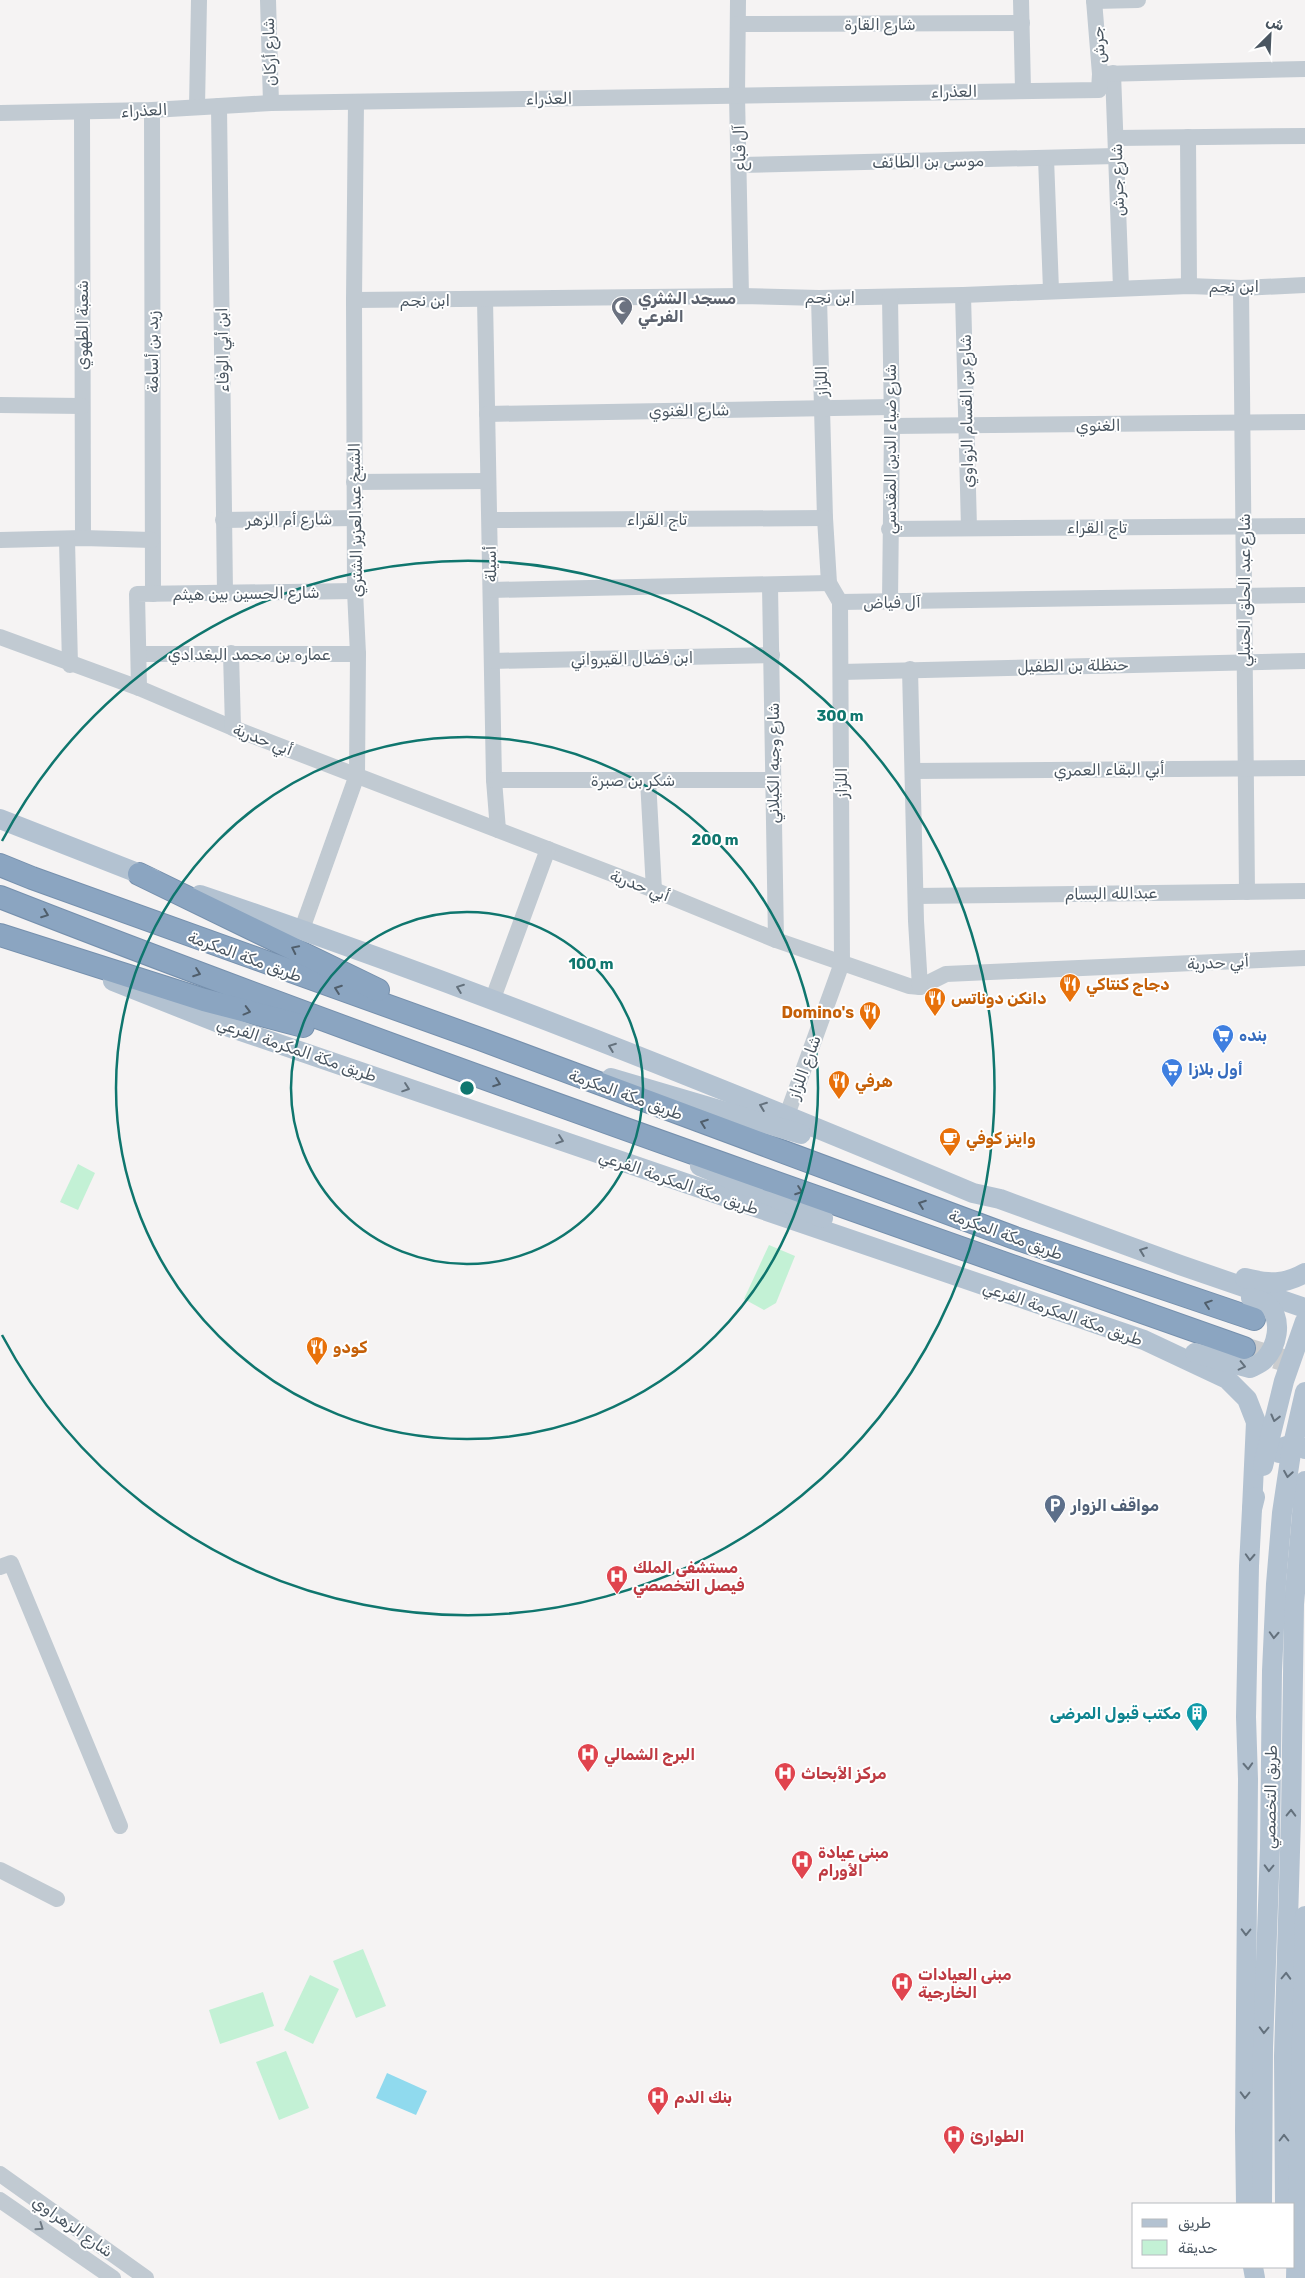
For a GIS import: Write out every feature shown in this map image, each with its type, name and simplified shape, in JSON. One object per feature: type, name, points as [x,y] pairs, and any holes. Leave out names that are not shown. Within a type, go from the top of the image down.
[{"type":"highway","name":"طريق مكة المكرمة","points":[[0,865],[182,934],[480,1039],[1015,1238],[1254,1319]]},
{"type":"highway","points":[[139,874],[480,1039]]},
{"type":"highway","name":"طريق مكة المكرمة","points":[[0,897],[430,1059],[1053,1282],[1244,1348]]},
{"type":"highway","points":[[0,936],[204,1000],[430,1059]]},
{"type":"main road","points":[[0,819],[139,874],[302,929],[492,1000],[787,1115],[973,1194]]},
{"type":"main road","name":"طريق مكة المكرمة الفرعي","points":[[0,936],[229,1027],[1144,1340],[1227,1379],[1247,1399],[1256,1422],[1252,1508]]},
{"type":"main road","points":[[480,1039],[764,1122],[973,1194],[1000,1199],[1180,1265],[1305,1308]]},
{"type":"main road","points":[[558,1105],[968,1280]]},
{"type":"main road","points":[[1180,1265],[1209,1268],[1260,1282],[1289,1282],[1305,1273]]},
{"type":"main road","points":[[1144,1340],[1250,1368],[1263,1362],[1274,1347],[1277,1333],[1276,1317],[1269,1304],[1207,1282],[1180,1265]]},
{"type":"main road","points":[[1246,2203],[1248,1779],[1246,1717],[1252,1508],[1284,1381],[1305,1321]]},
{"type":"main road","name":"طريق التخصصي","points":[[1262,2203],[1263,2048],[1276,1584],[1282,1512],[1291,1453],[1305,1392]]},
{"type":"main road","points":[[1252,1508],[1281,1448],[1287,1445],[1299,1446],[1305,1450]]},
{"type":"main road","name":"طريق التخصصي","points":[[1285,2203],[1284,2056],[1291,1818],[1294,1604],[1305,1481]]},
{"type":"main road","points":[[1296,2278],[1305,1916]]},
{"type":"street","points":[[197,106],[198,0]]},
{"type":"street","name":"شارع أركان","points":[[268,0],[271,104]]},
{"type":"street","name":"آل قباع","points":[[738,0],[737,95],[741,296]]},
{"type":"street","points":[[1021,0],[1023,90]]},
{"type":"street","points":[[1094,0],[1138,0]]},
{"type":"street","name":"جرش","points":[[1094,0],[1104,79]]},
{"type":"street","name":"شارع القارة","points":[[738,24],[1022,23]]},
{"type":"street","name":"العذراء","points":[[0,113],[152,110],[197,106],[356,102],[1023,90],[1104,79],[1305,70]]},
{"type":"street","name":"شارع جرش","points":[[1104,79],[1116,138],[1121,288]]},
{"type":"street","name":"الشيخ عبدالعزيز الشتري","points":[[302,929],[357,776],[358,654],[355,591],[354,482],[356,102]]},
{"type":"street","name":"ابن أبي الوفاء","points":[[220,106],[225,593]]},
{"type":"street","name":"زيد بن أسامة","points":[[139,688],[139,654],[152,540],[152,110]]},
{"type":"street","name":"شعبة الطهوي","points":[[70,664],[82,406],[82,112]]},
{"type":"street","points":[[1116,138],[1305,136]]},
{"type":"street","points":[[1188,137],[1188,286]]},
{"type":"street","name":"موسى بن الطائف","points":[[739,165],[1116,156]]},
{"type":"street","points":[[1046,158],[1050,290]]},
{"type":"street","name":"ابن نجم","points":[[354,300],[741,296],[890,297],[1188,286],[1241,288],[1305,285]]},
{"type":"street","name":"شارع عبد الحلق الحنبلي","points":[[1241,288],[1247,892]]},
{"type":"street","name":"شارع بن القسام الزواوي","points":[[964,295],[965,426],[969,528]]},
{"type":"street","name":"شارع ضياء الدين المقدسي","points":[[890,297],[892,426],[889,529],[890,602]]},
{"type":"street","name":"اللزاز","points":[[819,298],[821,407],[829,583]]},
{"type":"street","name":"أسيلة","points":[[485,299],[494,780],[498,830]]},
{"type":"street","points":[[0,405],[82,406]]},
{"type":"street","name":"شارع الغنوي","points":[[487,414],[891,407]]},
{"type":"street","name":"الغنوي","points":[[892,426],[1305,422]]},
{"type":"street","points":[[354,482],[488,481]]},
{"type":"street","name":"شارع أم الزهر","points":[[223,520],[355,518]]},
{"type":"street","name":"تاج القراء","points":[[490,520],[825,518]]},
{"type":"street","name":"تاج القراء","points":[[889,529],[1305,526]]},
{"type":"street","points":[[0,540],[152,540]]},
{"type":"street","points":[[491,590],[770,586],[829,583]]},
{"type":"street","name":"آل فياض","points":[[829,583],[840,602],[1305,595]]},
{"type":"street","name":"شارع وجيه الكيلاني","points":[[770,586],[776,940]]},
{"type":"street","name":"شارع الحسين بين هيثم","points":[[145,594],[355,591]]},
{"type":"street","name":"اللزاز","points":[[840,602],[842,963]]},
{"type":"street","name":"أبي حدرية","points":[[0,637],[139,688],[233,728],[654,890],[776,940],[909,986],[920,987],[946,974],[1305,958]]},
{"type":"street","points":[[231,653],[233,728]]},
{"type":"street","name":"عماره بن محمد البغدادي","points":[[139,654],[358,654]]},
{"type":"street","name":"ابن فضال القيرواني","points":[[492,661],[772,655]]},
{"type":"street","name":"حنظلة بن الطفيل","points":[[841,672],[1305,661]]},
{"type":"street","points":[[910,669],[920,987]]},
{"type":"street","name":"أبي البقاء العمري","points":[[913,771],[1305,768]]},
{"type":"street","name":"شكر بن صبرة","points":[[494,780],[772,780]]},
{"type":"street","points":[[648,780],[654,890]]},
{"type":"street","points":[[492,1000],[548,849]]},
{"type":"street","name":"عبدالله البسام","points":[[916,896],[1305,891]]},
{"type":"street","name":"شارع اللزاز","points":[[787,1115],[842,963]]},
{"type":"street","points":[[0,1567],[11,1563],[120,1826]]},
{"type":"street","points":[[0,1870],[57,1898]]},
{"type":"street","name":"شارع الزهراوي","points":[[0,2174],[146,2278]]},
{"type":"street","points":[[0,2200],[113,2278]]},
{"type":"green space","points":[[78,1164],[95,1173],[78,1210],[60,1202]]},
{"type":"green space","points":[[769,1245],[795,1256],[776,1303],[764,1310],[744,1299]]},
{"type":"green space","points":[[363,1949],[386,2006],[356,2018],[333,1961]]},
{"type":"green space","points":[[310,1975],[339,1989],[313,2044],[284,2030]]},
{"type":"green space","points":[[263,1992],[274,2026],[220,2044],[209,2010]]},
{"type":"green space","points":[[286,2051],[309,2108],[279,2120],[256,2062]]},
{"type":"water","points":[[387,2073],[427,2091],[416,2115],[376,2098]]},
{"type":"tunnel","points":[[1244,1348],[1305,1367]]},
{"type":"place","name":"مسجد الشثري الفرعي","points":[[622,326]]},
{"type":"place","name":"دجاج كنتاكي","points":[[1070,1003]]},
{"type":"place","name":"دانكن دوناتس","points":[[935,1017]]},
{"type":"place","name":"Domino's","points":[[870,1031]]},
{"type":"place","name":"بنده","points":[[1223,1054]]},
{"type":"place","name":"أول بلازا","points":[[1172,1088]]},
{"type":"place","name":"هرفي","points":[[839,1100]]},
{"type":"place","name":"واينز كوفي","points":[[950,1157]]},
{"type":"place","name":"كودو","points":[[317,1366]]},
{"type":"place","name":"مواقف الزوار","points":[[1055,1524]]},
{"type":"place","name":"مستشفى الملك فيصل التخصصي","points":[[617,1595]]},
{"type":"place","name":"مكتب قبول المرضى","points":[[1197,1732]]},
{"type":"place","name":"البرج الشمالي","points":[[588,1773]]},
{"type":"place","name":"مركز الأبحاث","points":[[785,1792]]},
{"type":"place","name":"مبنى عيادة الأورام","points":[[802,1880]]},
{"type":"place","name":"مبنى العيادات الخارجية","points":[[902,2002]]},
{"type":"place","name":"بنك الدم","points":[[658,2116]]},
{"type":"place","name":"الطوارئ","points":[[954,2155]]}]
